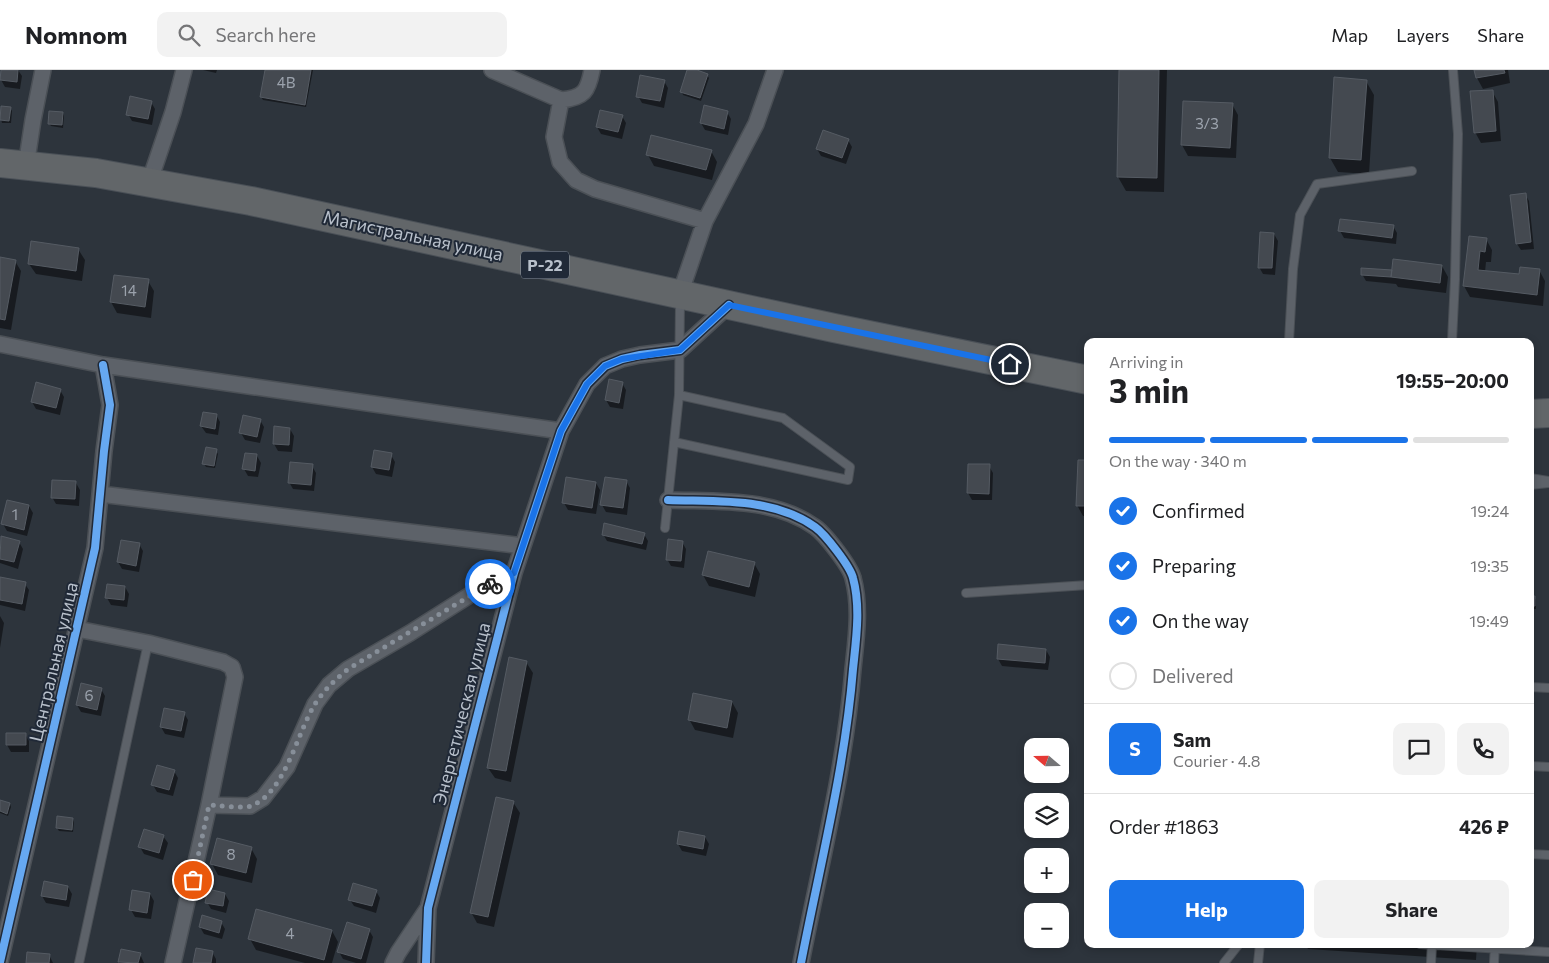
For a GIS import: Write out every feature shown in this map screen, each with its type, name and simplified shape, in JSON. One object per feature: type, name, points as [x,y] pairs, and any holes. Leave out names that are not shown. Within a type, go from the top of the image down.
[{"type":"highway","name":"Магистральная улица","points":[[13,164],[96,173],[250,201],[729,305],[1084,379]]},
{"type":"highway","points":[[1534,414],[1549,413]]},
{"type":"street","points":[[13,164],[32,120],[43,70]]},
{"type":"street","points":[[149,183],[184,70]]},
{"type":"street","points":[[492,70],[561,100],[569,99],[585,92],[589,86],[592,70]]},
{"type":"street","points":[[680,294],[705,221],[756,124],[775,70]]},
{"type":"street","points":[[561,100],[554,136],[560,162],[576,180],[595,189],[705,221]]},
{"type":"street","points":[[680,350],[729,305]]},
{"type":"street","points":[[0,344],[103,365],[561,431]]},
{"type":"street","name":"Энергетическая улица","points":[[426,963],[428,908],[514,573],[561,431],[587,384],[605,366],[622,359],[640,355],[680,350]]},
{"type":"street","name":"Центральная улица","points":[[0,962],[95,548],[110,405],[103,365]]},
{"type":"street","points":[[100,494],[523,546]]},
{"type":"street","points":[[668,500],[757,504],[789,513],[815,527],[836,550],[853,577],[857,631],[851,700],[837,790],[801,963]]},
{"type":"street","points":[[209,805],[250,806],[264,798],[286,768],[314,704],[329,684],[348,669],[410,633],[481,588],[514,573]]},
{"type":"street","points":[[77,629],[148,643],[228,664],[235,672],[201,846],[173,963]]},
{"type":"street","points":[[393,963],[428,908]]},
{"type":"lane","points":[[1452,338],[1458,134],[1453,70]]},
{"type":"lane","points":[[1289,338],[1292,269],[1300,215],[1317,184],[1412,172]]},
{"type":"lane","points":[[665,528],[679,395],[680,294]]},
{"type":"lane","points":[[674,442],[848,480],[850,467],[783,418],[679,395]]},
{"type":"lane","points":[[1534,479],[1549,482]]},
{"type":"lane","points":[[1534,484],[1549,482]]},
{"type":"lane","points":[[966,593],[1084,585]]},
{"type":"lane","points":[[78,963],[148,643]]},
{"type":"lane","points":[[1534,687],[1549,688]]},
{"type":"lane","points":[[1534,766],[1549,767]]},
{"type":"lane","points":[[1534,854],[1549,855]]},
{"type":"lane","points":[[1224,963],[1236,948]]},
{"type":"lane","points":[[1258,963],[1260,948]]},
{"type":"lane","points":[[1431,963],[1432,948]]},
{"type":"lane","points":[[1494,948],[1494,963]]},
{"type":"lane","points":[[1512,948],[1549,952]]},
{"type":"building","points":[[1,70],[18,70],[17,82],[0,80]]},
{"type":"building","points":[[265,70],[311,70],[305,105],[260,97]]},
{"type":"building","points":[[687,70],[697,70],[708,74],[700,98],[680,92]]},
{"type":"building","points":[[1119,70],[1159,70],[1157,178],[1117,177]]},
{"type":"building","points":[[1474,70],[1504,70],[1505,73],[1476,78]]},
{"type":"building","points":[[640,75],[665,80],[660,101],[636,97]]},
{"type":"building","points":[[1334,77],[1367,80],[1361,160],[1329,158]]},
{"type":"building","points":[[1493,90],[1496,131],[1474,133],[1470,91]]},
{"type":"building","points":[[130,96],[152,101],[148,119],[126,115]]},
{"type":"building","points":[[1183,101],[1233,103],[1230,148],[1181,145]]},
{"type":"building","points":[[704,105],[728,111],[724,129],[700,123]]},
{"type":"building","points":[[1,106],[11,107],[9,121],[0,120]]},
{"type":"building","points":[[600,110],[623,115],[618,132],[596,127]]},
{"type":"building","points":[[49,111],[63,112],[62,125],[48,124]]},
{"type":"building","points":[[823,130],[849,139],[842,158],[816,149]]},
{"type":"building","points":[[651,135],[712,150],[706,170],[646,155]]},
{"type":"building","points":[[1526,193],[1531,242],[1516,244],[1510,195]]},
{"type":"building","points":[[1340,219],[1394,225],[1392,238],[1338,231]]},
{"type":"building","points":[[1260,232],[1274,233],[1272,268],[1258,268]]},
{"type":"building","points":[[1469,236],[1487,238],[1485,252],[1480,251],[1478,270],[1519,274],[1520,267],[1540,269],[1537,295],[1463,286]]},
{"type":"building","points":[[31,241],[79,248],[76,271],[28,264]]},
{"type":"building","points":[[0,257],[16,260],[5,320],[0,319]]},
{"type":"building","points":[[1393,259],[1442,265],[1440,283],[1391,277]]},
{"type":"building","points":[[1361,268],[1392,270],[1391,277],[1361,275]]},
{"type":"building","points":[[114,275],[149,279],[145,307],[110,302]]},
{"type":"building","points":[[609,379],[623,382],[619,403],[605,400]]},
{"type":"building","points":[[36,382],[61,389],[56,408],[31,402]]},
{"type":"building","points":[[203,412],[217,414],[215,429],[200,426]]},
{"type":"building","points":[[243,415],[261,419],[257,437],[239,433]]},
{"type":"building","points":[[274,426],[290,428],[289,445],[273,444]]},
{"type":"building","points":[[206,447],[217,449],[214,466],[202,464]]},
{"type":"building","points":[[374,450],[392,453],[389,470],[371,467]]},
{"type":"building","points":[[245,453],[257,454],[255,471],[242,469]]},
{"type":"building","points":[[1078,460],[1084,460],[1084,506],[1076,506]]},
{"type":"building","points":[[290,462],[313,464],[311,485],[288,483]]},
{"type":"building","points":[[968,464],[990,464],[989,494],[967,493]]},
{"type":"building","points":[[566,477],[596,482],[592,508],[562,503]]},
{"type":"building","points":[[605,477],[627,480],[623,508],[600,505]]},
{"type":"building","points":[[52,480],[76,481],[75,499],[51,498]]},
{"type":"building","points":[[7,500],[29,505],[24,530],[1,524]]},
{"type":"building","points":[[604,523],[645,533],[642,544],[602,535]]},
{"type":"building","points":[[1,536],[20,541],[14,562],[0,559]]},
{"type":"building","points":[[668,539],[683,541],[681,561],[666,560]]},
{"type":"building","points":[[121,540],[140,543],[136,566],[117,562]]},
{"type":"building","points":[[708,551],[755,562],[749,587],[702,575]]},
{"type":"building","points":[[0,577],[26,582],[22,604],[0,600]]},
{"type":"building","points":[[107,584],[125,586],[124,600],[105,598]]},
{"type":"building","points":[[998,644],[1046,649],[1045,663],[997,659]]},
{"type":"building","points":[[509,657],[527,661],[506,771],[487,768]]},
{"type":"building","points":[[81,683],[102,688],[97,710],[76,705]]},
{"type":"building","points":[[693,693],[732,701],[727,728],[688,720]]},
{"type":"building","points":[[164,708],[185,712],[181,731],[160,727]]},
{"type":"building","points":[[6,733],[26,733],[26,745],[6,745]]},
{"type":"building","points":[[157,765],[175,770],[169,790],[151,785]]},
{"type":"building","points":[[496,797],[514,801],[488,917],[470,913]]},
{"type":"building","points":[[0,800],[10,803],[7,814],[0,811]]},
{"type":"building","points":[[57,816],[73,818],[72,830],[56,828]]},
{"type":"building","points":[[144,829],[164,835],[159,853],[138,847]]},
{"type":"building","points":[[679,831],[705,836],[703,849],[677,844]]},
{"type":"building","points":[[217,838],[252,847],[246,873],[210,864]]},
{"type":"building","points":[[44,881],[68,886],[66,900],[41,896]]},
{"type":"building","points":[[353,883],[377,890],[372,906],[348,900]]},
{"type":"building","points":[[208,889],[225,893],[223,906],[205,903]]},
{"type":"building","points":[[132,890],[150,893],[147,913],[129,910]]},
{"type":"building","points":[[256,909],[332,930],[324,960],[248,939]]},
{"type":"building","points":[[202,915],[222,921],[219,933],[199,927]]},
{"type":"building","points":[[347,922],[370,929],[361,959],[337,952]]},
{"type":"building","points":[[196,948],[213,951],[211,963],[193,963]]},
{"type":"building","points":[[121,949],[141,953],[138,963],[118,962]]},
{"type":"building","points":[[27,952],[50,954],[49,963],[26,963]]},
{"type":"cycle path","points":[[426,963],[428,908],[514,573],[561,431],[587,384],[605,366],[622,359],[640,355],[680,350],[729,305]]},
{"type":"cycle path","points":[[0,962],[95,548],[110,405],[103,365]]},
{"type":"cycle path","points":[[668,500],[744,503],[781,510],[799,517],[825,536],[842,558],[853,578],[857,600],[857,624],[849,706],[838,780],[801,963]]},
{"type":"way so far","points":[[193,880],[209,805],[250,806],[264,798],[286,768],[314,704],[329,684],[348,669],[490,584]]},
{"type":"route","points":[[490,584],[514,573],[561,431],[587,384],[605,366],[622,359],[680,350],[729,305],[1010,364]]}]
